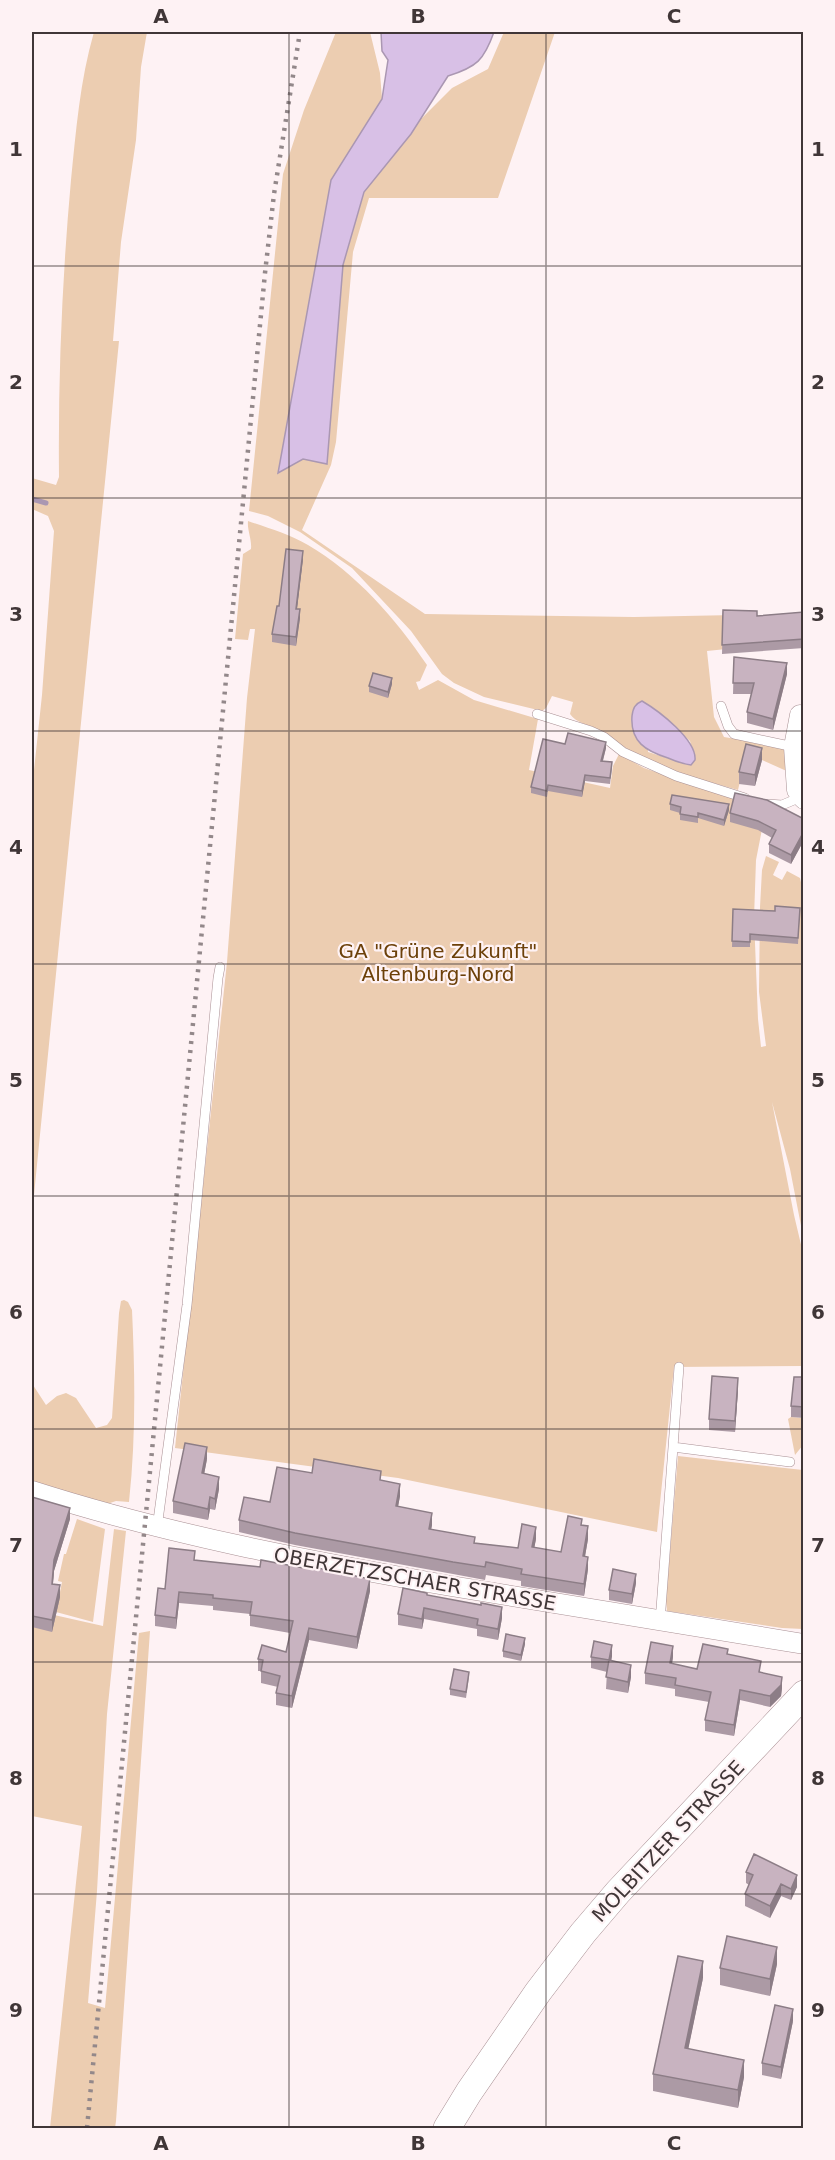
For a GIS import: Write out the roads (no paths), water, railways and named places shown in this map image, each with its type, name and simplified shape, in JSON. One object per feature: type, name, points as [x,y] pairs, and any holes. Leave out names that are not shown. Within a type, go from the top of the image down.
[{"type":"street","points":[[799,729],[797,790],[802,798]]},
{"type":"street","name":"OBERZETZSCHAER STRASSE","points":[[33,1496],[157,1528],[337,1566],[660,1622],[804,1644]]},
{"type":"street","name":"MOLBITZER STRASSE","points":[[447,2128],[538,1992],[583,1933],[618,1892],[804,1694]]},
{"type":"lane","points":[[721,706],[728,726],[734,734],[799,729]]},
{"type":"lane","points":[[537,714],[591,731],[604,737],[623,752],[676,776],[756,801],[782,805],[802,798]]},
{"type":"lane","points":[[157,1528],[187,1305],[220,967]]},
{"type":"lane","points":[[660,1622],[679,1367]]},
{"type":"lane","points":[[673,1447],[790,1462]]},
{"type":"waterway","points":[[32,499],[46,503]]},
{"type":"railway","points":[[87,2128],[265,273],[274,194],[300,32]]},
{"type":"park label","name":"GA \"Grüne Zukunft\" Altenburg-Nord","points":[[438,962]]}]
